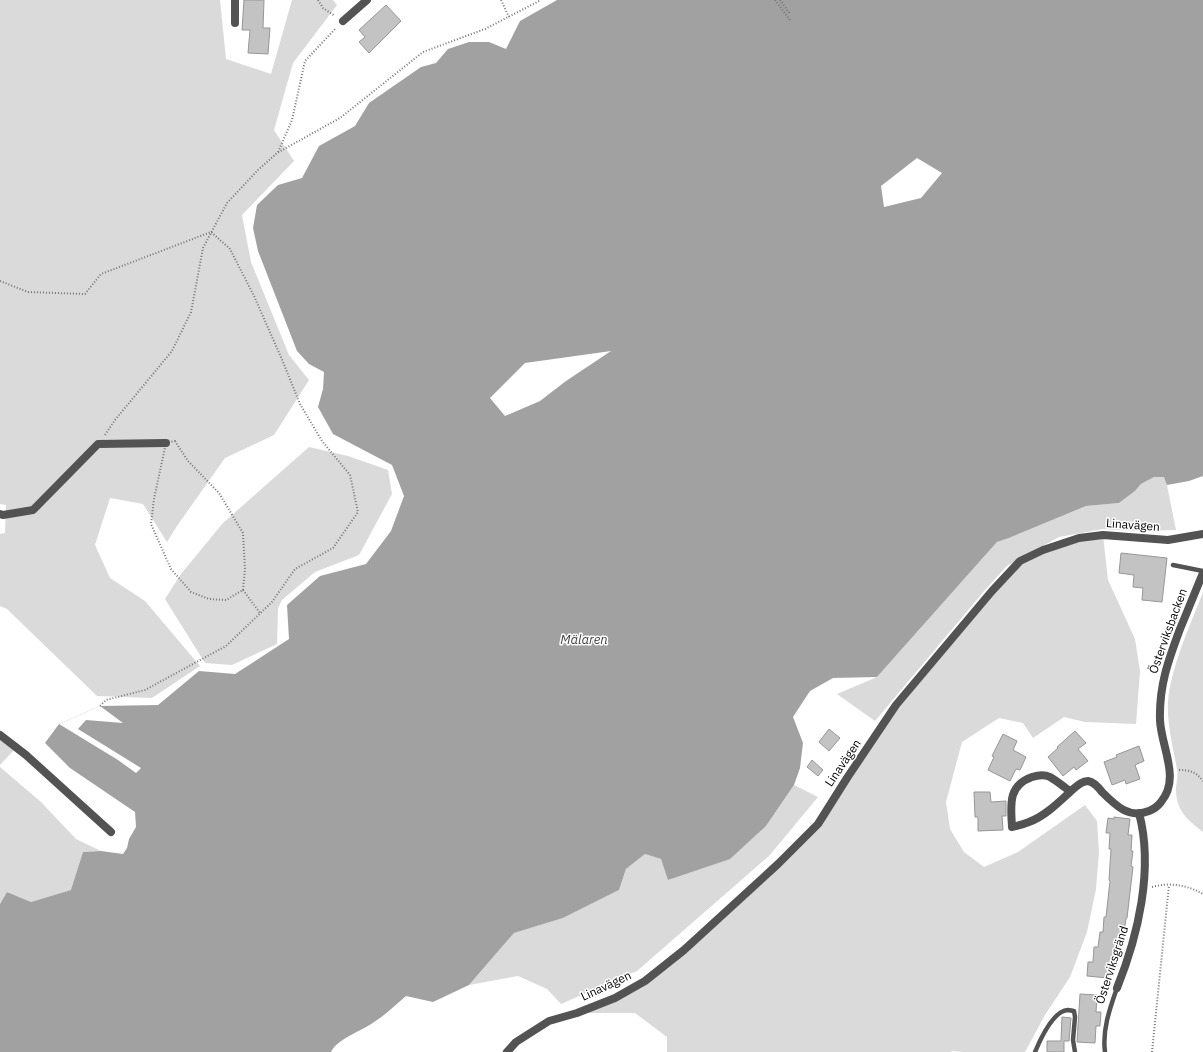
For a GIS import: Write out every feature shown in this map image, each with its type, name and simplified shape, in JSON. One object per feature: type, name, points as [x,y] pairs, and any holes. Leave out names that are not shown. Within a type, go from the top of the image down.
[{"type":"street","points":[[235,0],[235,23]]},
{"type":"street","points":[[343,21],[367,0]]},
{"type":"street","points":[[0,514],[3,515],[33,510],[98,444],[166,443]]},
{"type":"street","name":"Linavägen","points":[[507,1052],[516,1042],[548,1021],[577,1013],[616,998],[645,981],[684,950],[778,864],[818,824],[896,705],[992,590],[1020,561],[1043,550],[1079,538],[1091,536],[1103,535],[1168,540],[1203,534]]},
{"type":"street","name":"Österviksbacken","points":[[1139,813],[1151,810],[1159,805],[1168,790],[1170,771],[1160,722],[1160,702],[1163,678],[1171,651],[1203,572]]},
{"type":"street","points":[[0,735],[26,755],[111,832]]},
{"type":"street","points":[[1070,792],[1049,776],[1040,774],[1030,777],[1014,790],[1011,801],[1012,827],[1030,822],[1042,815],[1070,792],[1079,783],[1089,781],[1096,785],[1122,810],[1132,813],[1139,813]]},
{"type":"street","name":"Österviksgränd","points":[[1117,988],[1134,938],[1143,890],[1144,855],[1142,822],[1139,813]]},
{"type":"lane","points":[[1173,564],[1203,572]]},
{"type":"lane","name":"Österviksgränd","points":[[1106,1052],[1104,1043],[1108,1013],[1117,988]]},
{"type":"lane","points":[[1035,1052],[1043,1034],[1056,1017],[1067,1010],[1074,1011],[1075,1017],[1073,1040],[1075,1052]]},
{"type":"path","points":[[277,153],[292,120],[305,62],[343,21],[323,8],[318,0]]},
{"type":"path","points":[[501,0],[509,17]]},
{"type":"path","points":[[98,444],[115,420],[172,350],[191,312],[203,248],[227,203],[258,170],[277,153],[340,118],[423,52],[486,29],[541,0]]},
{"type":"path","points":[[775,0],[790,20]]},
{"type":"path","points":[[780,0],[790,14]]},
{"type":"path","points":[[0,281],[28,292],[85,294],[101,274],[211,232]]},
{"type":"path","points":[[100,706],[106,700],[146,690],[226,646],[272,602],[295,569],[333,548],[358,512],[350,475],[322,441],[300,404],[253,294],[230,249],[211,232]]},
{"type":"path","points":[[243,590],[226,600],[209,599],[191,592],[171,569],[151,524],[154,499],[166,443],[175,441],[188,461],[219,493],[243,533],[245,569],[243,590],[260,614]]},
{"type":"path","points":[[1176,765],[1178,776]]},
{"type":"path","points":[[1177,770],[1188,770],[1198,775],[1203,781]]},
{"type":"path","points":[[1152,1052],[1169,885]]},
{"type":"path","points":[[1143,890],[1155,886],[1169,885],[1188,887],[1203,894]]},
{"type":"shaded area","points":[[0,0],[220,0],[226,59],[271,74],[292,0],[333,0],[337,5],[293,63],[274,130],[294,161],[242,215],[251,262],[289,355],[309,380],[274,435],[225,458],[167,542],[143,504],[110,498],[95,545],[110,578],[145,601],[200,666],[152,698],[97,696],[7,609],[0,606],[0,534],[5,533],[6,505],[0,504]]},
{"type":"shaded area","points":[[309,447],[348,456],[388,470],[392,494],[359,555],[315,572],[282,600],[278,608],[277,644],[232,665],[205,663],[165,599],[181,574],[223,523]]},
{"type":"shaded area","points":[[1154,477],[1165,477],[1176,530],[1138,531],[1103,529],[1059,537],[1007,566],[875,721],[837,694],[877,677],[997,542],[1086,506],[1119,503],[1135,491],[1141,484]]},
{"type":"shaded area","points":[[1103,535],[1108,580],[1135,639],[1140,671],[1136,724],[1085,722],[1064,717],[1033,738],[1023,723],[999,718],[962,742],[946,802],[950,829],[964,852],[984,867],[1018,852],[1085,805],[1097,821],[1099,852],[1096,889],[1087,932],[1070,977],[1045,1015],[1025,1052],[667,1052],[667,1037],[635,1013],[577,1013],[645,981],[818,824],[896,705],[1020,561],[1043,550]]},
{"type":"shaded area","points":[[1203,592],[1203,832],[1185,816],[1177,800],[1177,772],[1168,719],[1168,702],[1177,660]]},
{"type":"shaded area","points":[[0,740],[14,750],[0,765]]},
{"type":"shaded area","points":[[0,767],[41,802],[76,839],[101,851],[83,852],[72,890],[31,902],[7,892],[0,904]]},
{"type":"shaded area","points":[[794,785],[818,797],[769,856],[637,971],[561,1004],[547,989],[518,976],[469,985],[514,933],[563,918],[619,890],[626,869],[645,854],[661,859],[669,880],[766,826]]},
{"type":"water","name":"Mälaren","points":[[557,0],[1203,0],[1203,476],[1189,481],[1167,485],[1164,477],[1154,477],[1141,484],[1135,491],[1119,503],[1086,506],[997,542],[877,677],[833,678],[810,691],[793,717],[803,743],[800,768],[794,785],[766,826],[730,859],[668,880],[661,859],[645,854],[626,869],[619,890],[563,918],[514,933],[469,985],[433,1002],[406,996],[378,1019],[339,1043],[331,1052],[0,1052],[0,904],[7,892],[31,902],[71,890],[83,852],[101,851],[123,854],[136,827],[135,812],[70,768],[45,743],[59,724],[100,706],[158,705],[199,671],[235,674],[289,639],[287,605],[320,576],[366,564],[391,531],[404,496],[392,465],[333,434],[318,407],[323,389],[324,372],[309,364],[297,351],[258,251],[253,228],[257,205],[278,185],[302,178],[319,146],[355,126],[369,103],[421,67],[436,63],[448,49],[469,42],[489,42],[506,49],[520,21]],"holes":[[[917,158],[942,173],[921,198],[884,207],[881,186]],[[611,351],[566,381],[540,401],[505,416],[490,398],[525,363]]]},
{"type":"pier","points":[[100,706],[123,723],[86,720],[78,729],[141,768],[136,773],[118,760],[59,724]]},
{"type":"building","points":[[244,0],[264,0],[263,28],[270,28],[268,54],[248,53],[250,30],[242,30]]},
{"type":"building","points":[[386,5],[401,21],[369,53],[359,42],[365,37],[359,30]]},
{"type":"building","points":[[1121,553],[1167,558],[1162,602],[1142,600],[1143,588],[1133,587],[1134,575],[1119,573]]},
{"type":"building","points":[[829,729],[840,738],[829,751],[819,742]]},
{"type":"building","points":[[1075,731],[1086,743],[1078,749],[1088,761],[1076,770],[1074,767],[1063,776],[1048,757]]},
{"type":"building","points":[[1003,734],[1017,741],[1013,750],[1026,757],[1020,770],[1016,769],[1010,781],[988,770],[994,757],[992,756]]},
{"type":"building","points":[[1139,746],[1144,761],[1135,765],[1140,779],[1126,784],[1125,780],[1112,785],[1104,762],[1117,757],[1116,755]]},
{"type":"building","points":[[812,760],[823,770],[818,776],[807,767]]},
{"type":"building","points":[[974,792],[990,792],[991,802],[1006,801],[1006,816],[1002,816],[1003,830],[978,831],[978,817],[975,817]]},
{"type":"building","points":[[1114,817],[1130,819],[1128,835],[1132,835],[1131,851],[1133,851],[1131,866],[1133,867],[1127,918],[1124,933],[1121,933],[1120,948],[1116,948],[1114,963],[1110,963],[1108,978],[1087,976],[1088,962],[1093,962],[1094,947],[1098,947],[1100,932],[1103,932],[1104,917],[1106,917],[1110,881],[1111,849],[1109,849],[1110,833],[1106,833],[1108,818],[1114,819]]},
{"type":"building","points":[[1080,994],[1097,995],[1096,1012],[1101,1012],[1100,1026],[1096,1026],[1095,1043],[1077,1042]]},
{"type":"building","points":[[1062,1017],[1071,1018],[1069,1041],[1064,1041],[1064,1052],[1047,1052],[1047,1041],[1061,1041]]}]
